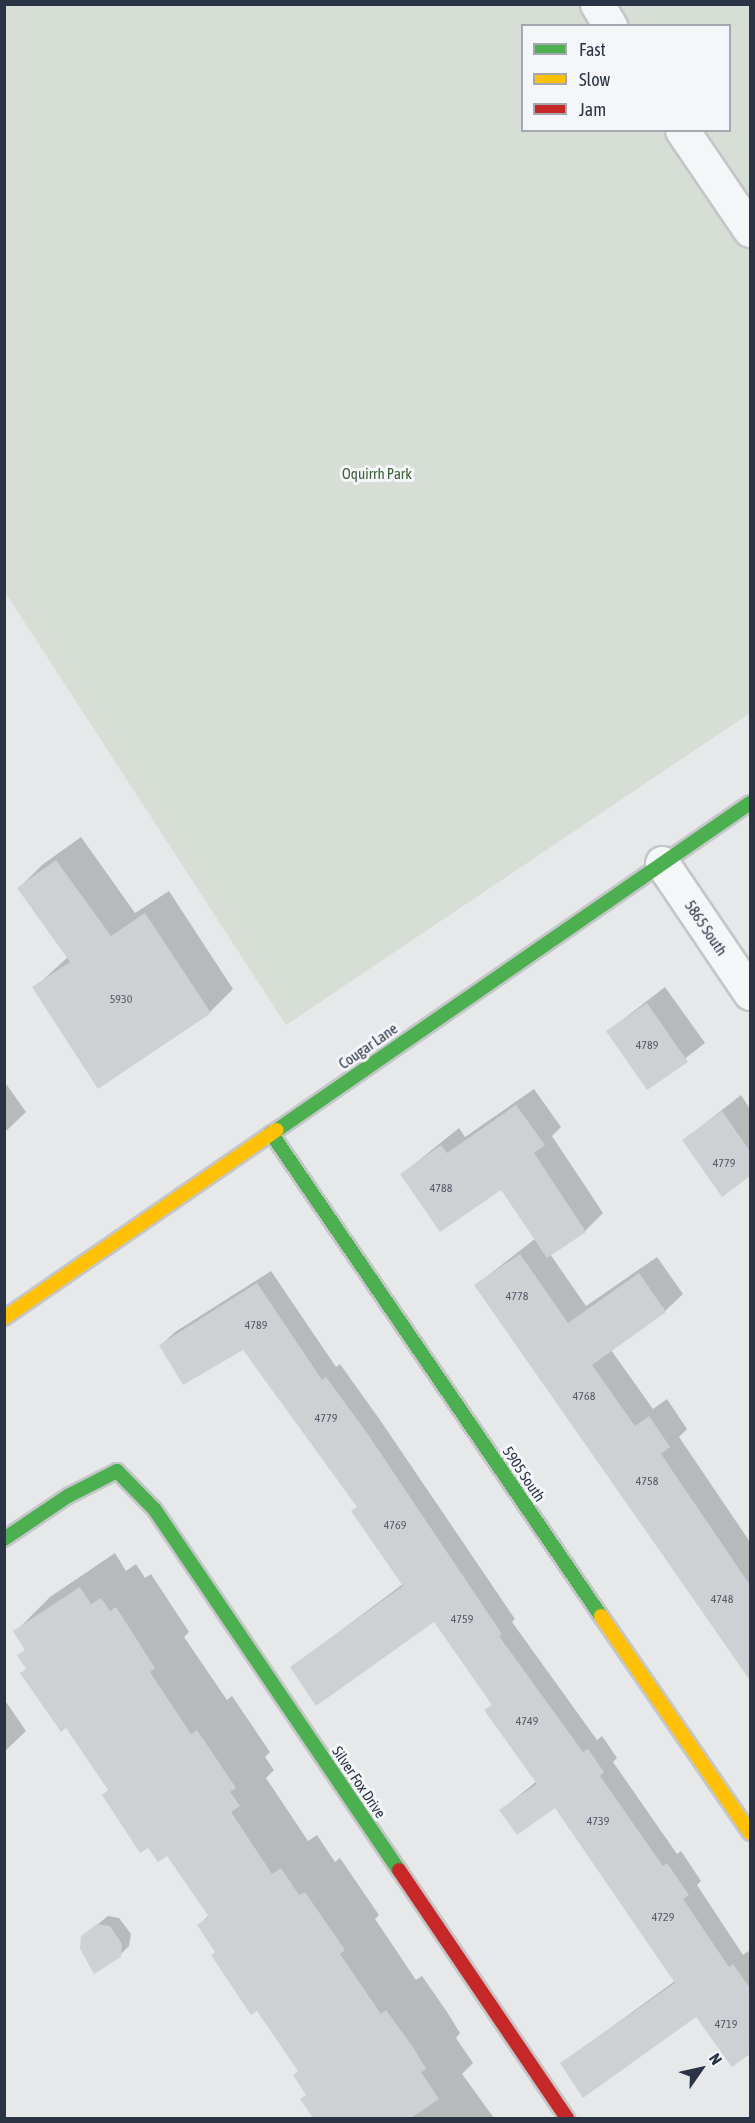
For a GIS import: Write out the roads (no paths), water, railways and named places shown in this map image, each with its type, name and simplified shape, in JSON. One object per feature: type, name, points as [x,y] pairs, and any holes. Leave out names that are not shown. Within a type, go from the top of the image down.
[{"type":"street","points":[[597,4],[609,24]]},
{"type":"street","points":[[683,132],[750,230]]},
{"type":"street","name":"Cougar Lane","points":[[4,1318],[750,803]]},
{"type":"street","name":"5865 South","points":[[662,863],[750,993]]},
{"type":"street","name":"5905 South","points":[[272,1133],[750,1833]]},
{"type":"street","name":"Silver Fox Drive","points":[[4,1539],[68,1496],[117,1471],[155,1510],[567,2118]]},
{"type":"park label","name":"Oquirrh Park","points":[[377,474]]}]
